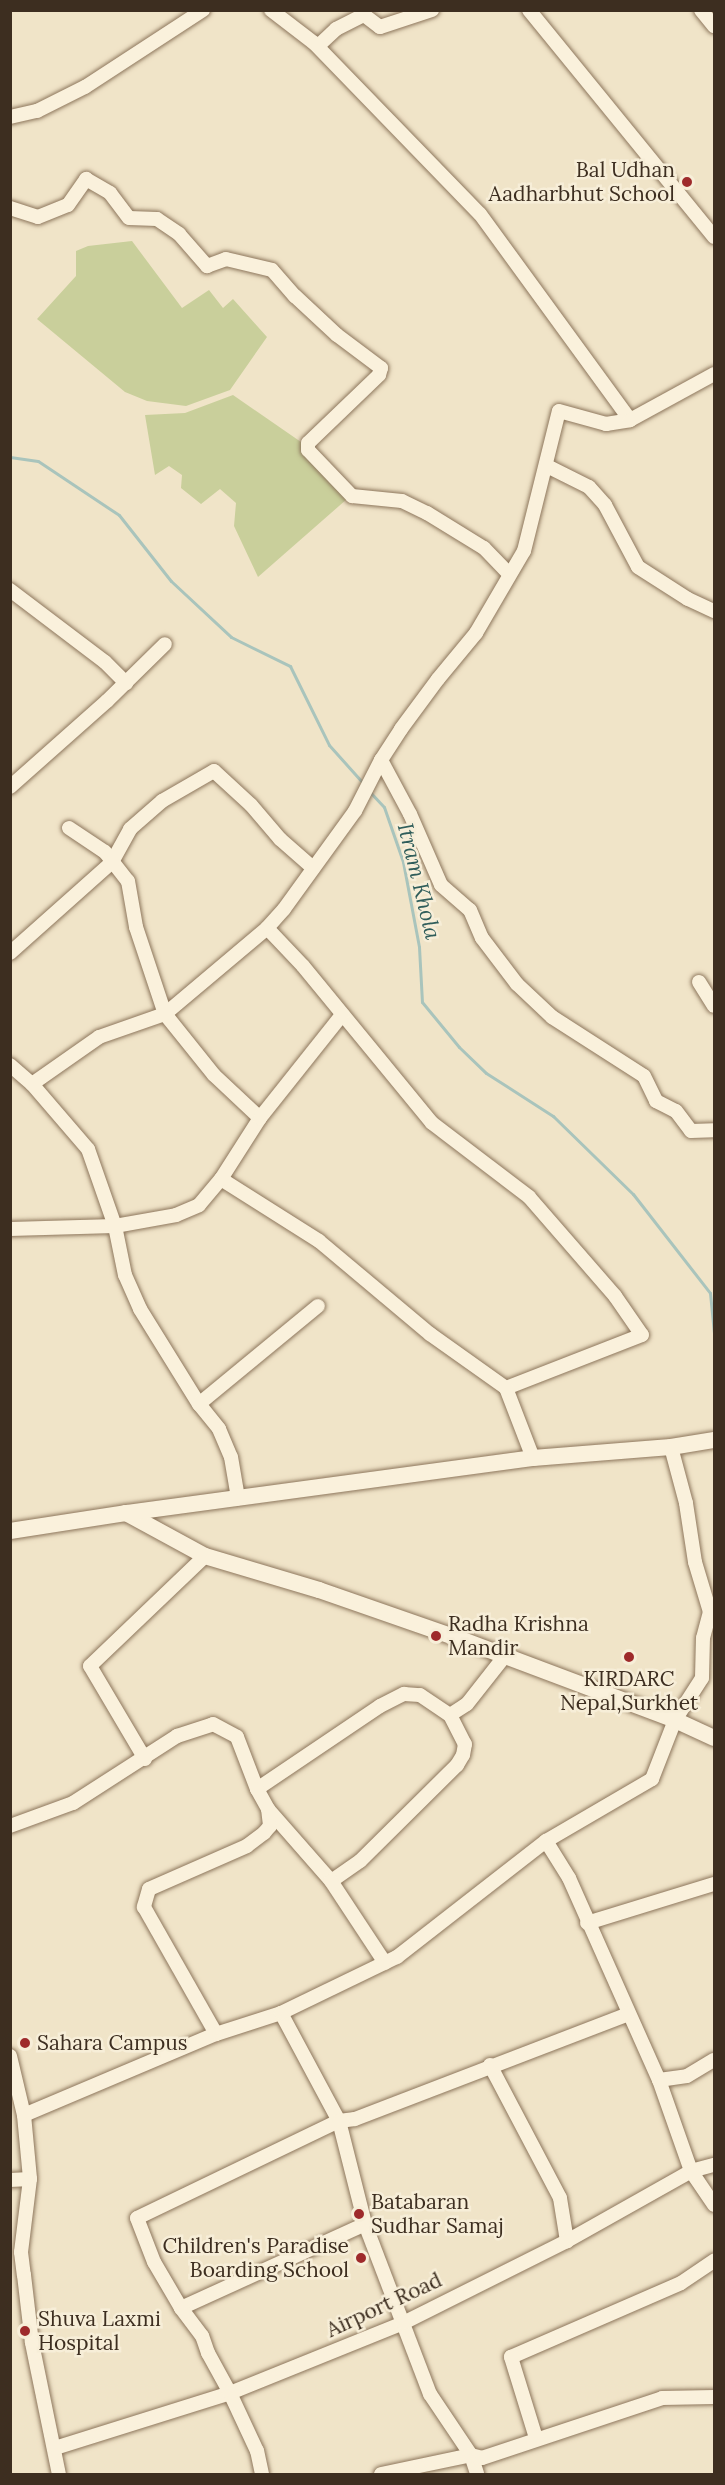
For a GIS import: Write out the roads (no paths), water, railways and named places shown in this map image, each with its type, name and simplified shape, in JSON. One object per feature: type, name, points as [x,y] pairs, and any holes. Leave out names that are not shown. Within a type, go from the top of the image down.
[{"type":"street","points":[[10,117],[37,111],[85,87],[203,10]]},
{"type":"street","points":[[271,10],[318,46],[480,214],[630,420]]},
{"type":"street","points":[[318,46],[336,29],[364,15],[380,27],[432,10]]},
{"type":"street","points":[[530,10],[714,237]]},
{"type":"street","points":[[701,10],[714,26]]},
{"type":"street","points":[[10,208],[38,217],[68,205],[86,179],[110,193],[129,218],[157,219],[179,234],[207,266],[226,259],[272,270],[295,296],[337,335],[381,368],[379,375],[308,443],[308,450],[352,496],[402,501],[427,513],[483,548],[509,574]]},
{"type":"street","points":[[32,1084],[99,1037],[165,1014],[267,928],[355,811],[381,760],[438,679],[476,633],[524,551],[559,411],[606,424],[630,420],[714,374]]},
{"type":"street","points":[[547,466],[589,487],[605,505],[638,567],[688,599],[714,611]]},
{"type":"street","points":[[10,590],[105,662],[126,683]]},
{"type":"street","points":[[11,784],[126,683],[165,644]]},
{"type":"street","points":[[381,760],[410,814],[441,885],[470,910],[482,938],[517,984],[552,1017],[644,1076],[657,1101],[676,1111],[691,1131],[714,1130]]},
{"type":"street","points":[[10,953],[112,862],[130,830],[162,801],[214,771],[251,805],[280,839],[313,868]]},
{"type":"street","points":[[69,828],[105,852],[128,881],[136,927],[165,1014],[214,1075],[260,1118]]},
{"type":"street","points":[[267,928],[303,966],[432,1123],[529,1197],[615,1296],[642,1335],[506,1388]]},
{"type":"street","points":[[699,982],[714,1006]]},
{"type":"street","points":[[10,1228],[115,1226],[176,1215],[199,1205],[221,1179],[260,1118],[342,1015]]},
{"type":"street","points":[[10,1065],[32,1084],[88,1149],[115,1226],[125,1275],[140,1309],[219,1430],[231,1456],[238,1498]]},
{"type":"street","points":[[221,1179],[320,1241],[430,1334],[506,1388],[533,1458]]},
{"type":"street","points":[[200,1404],[318,1306]]},
{"type":"street","points":[[10,1531],[533,1458],[671,1447],[714,1440]]},
{"type":"street","points":[[24,2115],[216,2034],[281,2013],[397,1957],[546,1841],[652,1779],[675,1720],[702,1677],[703,1638],[710,1612],[695,1562],[686,1503],[671,1447]]},
{"type":"street","points":[[126,1513],[205,1556],[319,1590],[675,1720],[714,1738]]},
{"type":"street","points":[[145,1759],[90,1666],[205,1556]]},
{"type":"street","points":[[450,1715],[467,1704],[504,1657]]},
{"type":"street","points":[[256,1789],[380,1706],[404,1694],[420,1695],[450,1715],[465,1744],[464,1755],[457,1765],[360,1861],[331,1881]]},
{"type":"street","points":[[10,1826],[73,1803],[145,1759],[177,1736],[213,1724],[237,1737],[256,1789],[268,1809],[331,1881],[385,1963]]},
{"type":"street","points":[[216,2034],[144,1907],[149,1889],[247,1845],[264,1833],[270,1826],[268,1809]]},
{"type":"street","points":[[546,1841],[569,1878],[587,1923],[659,2080],[691,2171],[714,2205]]},
{"type":"street","points":[[587,1923],[714,1884]]},
{"type":"street","points":[[281,2013],[339,2121],[365,2224],[430,2394],[471,2455],[477,2475]]},
{"type":"street","points":[[262,2475],[257,2451],[230,2393],[208,2353],[202,2336],[181,2308],[154,2262],[137,2218],[339,2121],[355,2119],[628,2014]]},
{"type":"street","points":[[10,2056],[14,2090],[24,2115],[30,2178],[17,2277],[59,2475]]},
{"type":"street","points":[[659,2080],[687,2076],[714,2060]]},
{"type":"street","points":[[490,2066],[560,2198],[567,2241]]},
{"type":"street","name":"Airport Road","points":[[55,2448],[230,2393],[403,2323],[567,2241],[691,2171],[714,2165]]},
{"type":"street","points":[[10,2180],[30,2178]]},
{"type":"street","points":[[181,2308],[365,2224]]},
{"type":"street","points":[[536,2438],[511,2357],[681,2283],[714,2261]]},
{"type":"street","points":[[381,2475],[471,2455],[482,2458],[536,2438],[662,2398],[714,2397]]},
{"type":"waterway","name":"Itram Khola","points":[[10,457],[38,461],[119,515],[171,581],[231,637],[290,666],[329,745],[363,783]]},
{"type":"waterway","name":"Itram Khola","points":[[369,791],[384,807],[403,862],[419,947],[422,1002],[459,1047],[486,1073],[553,1116],[633,1194],[710,1293],[714,1333]]},
{"type":"place","name":"Bal Udhan Aadharbhut School","points":[[687,182]]},
{"type":"place","name":"Radha Krishna Mandir","points":[[436,1636]]},
{"type":"place","name":"KIRDARC Nepal,Surkhet","points":[[629,1657]]},
{"type":"place","name":"Sahara Campus","points":[[25,2043]]},
{"type":"place","name":"Batabaran Sudhar Samaj","points":[[359,2214]]},
{"type":"place","name":"Children's Paradise Boarding School","points":[[361,2258]]},
{"type":"place","name":"Shuva Laxmi Hospital","points":[[25,2331]]}]
